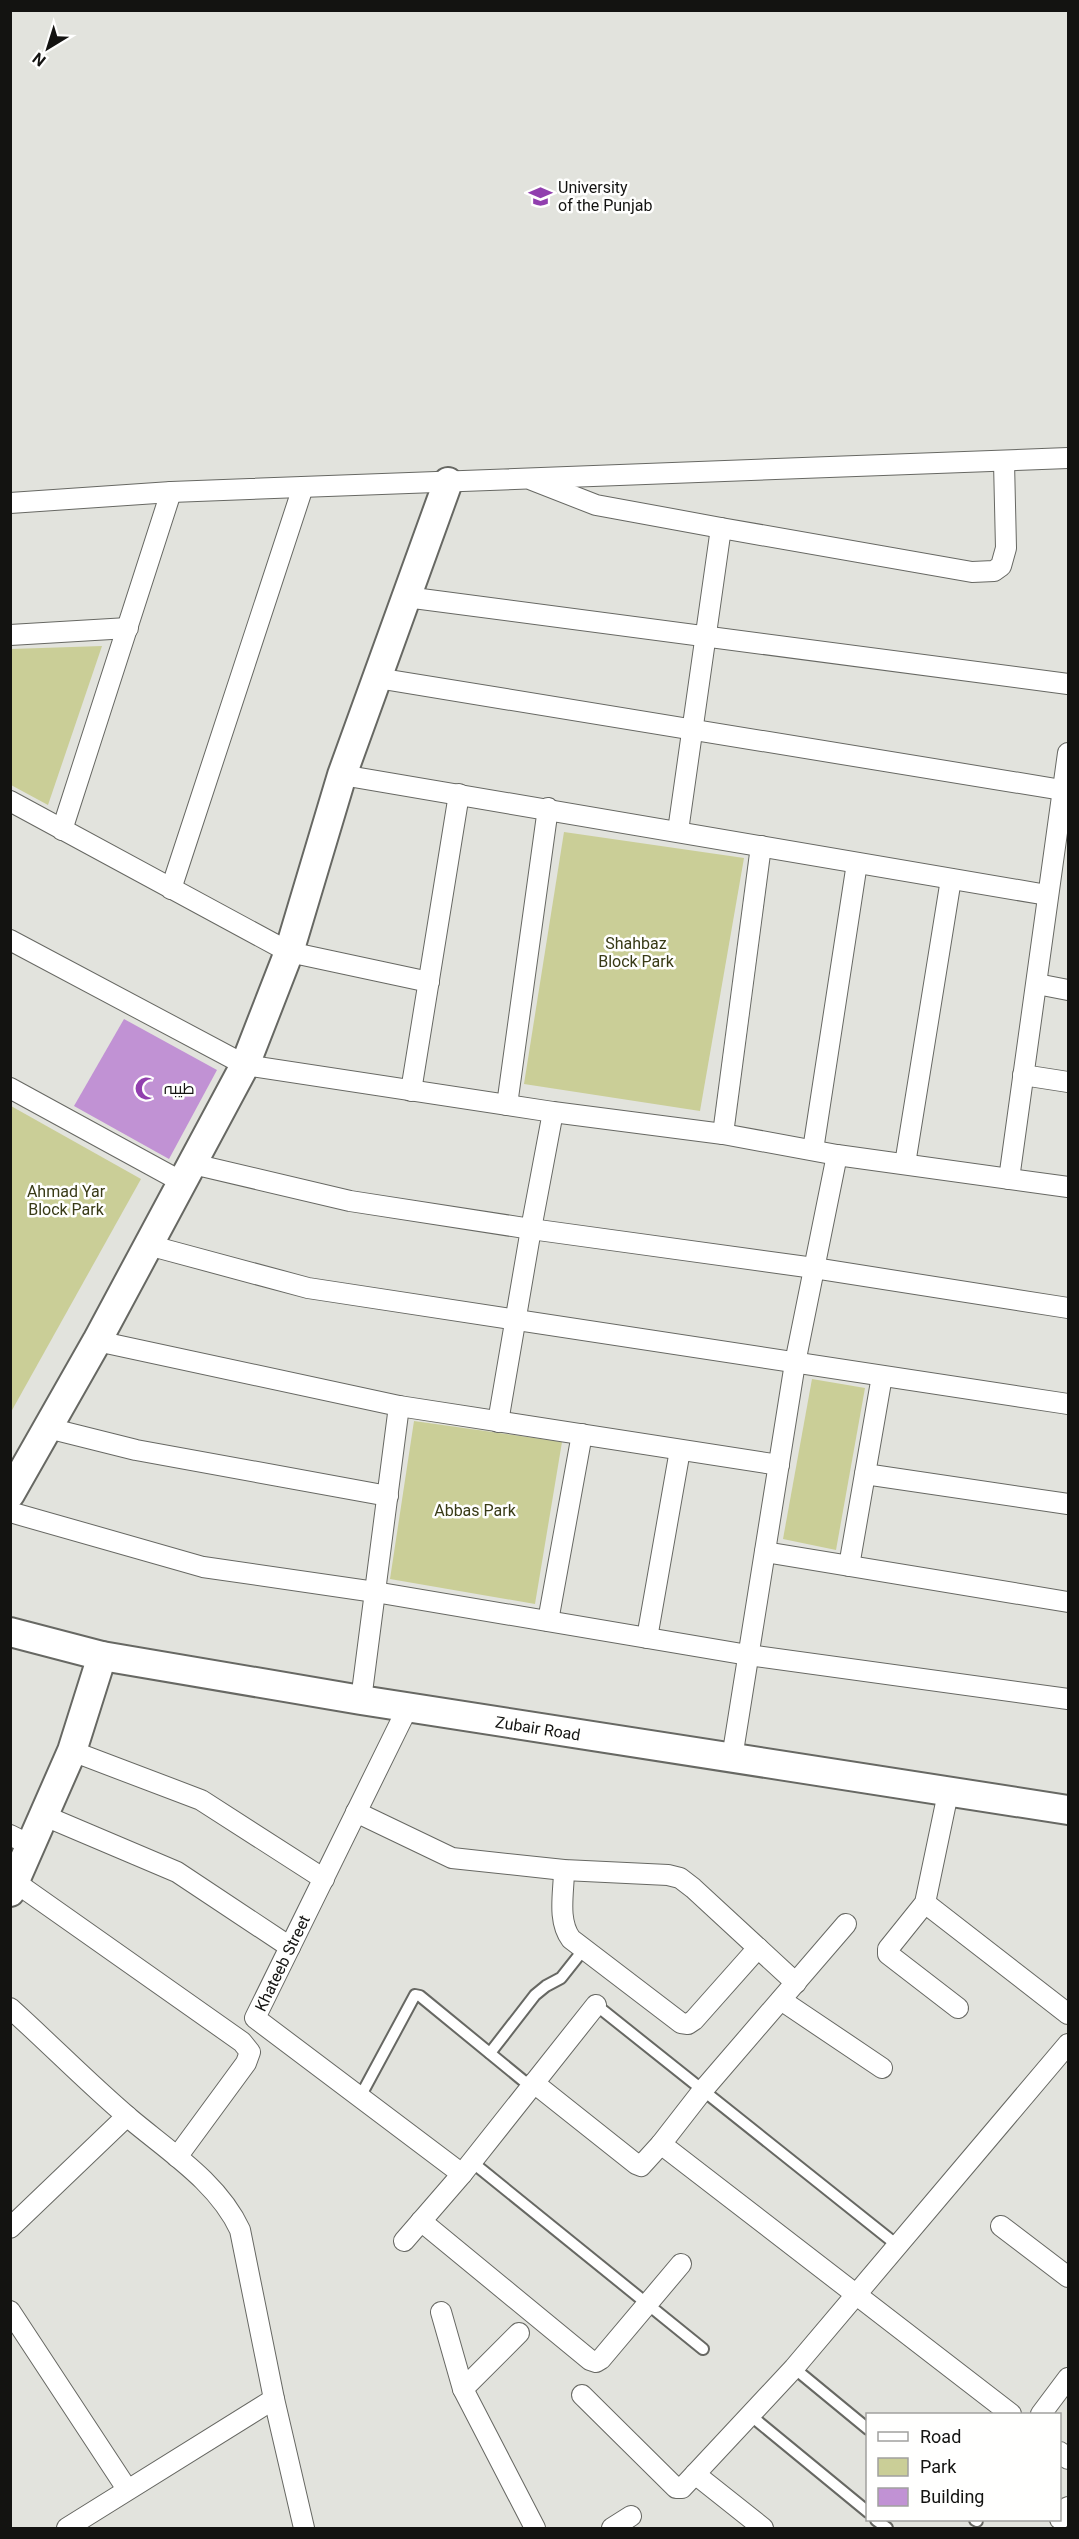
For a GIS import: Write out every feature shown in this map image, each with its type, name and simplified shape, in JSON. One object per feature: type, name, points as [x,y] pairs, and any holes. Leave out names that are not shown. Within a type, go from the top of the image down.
[{"type":"street","points":[[10,503],[171,492],[1068,458]]},
{"type":"street","points":[[526,478],[596,505],[972,572],[994,571],[1001,566],[1006,548],[1004,462]]},
{"type":"street","points":[[10,1494],[97,1341],[245,1065],[289,952],[342,775],[448,482]]},
{"type":"street","points":[[171,889],[303,487]]},
{"type":"street","points":[[62,830],[171,492]]},
{"type":"street","points":[[678,831],[721,528]]},
{"type":"street","points":[[406,597],[1068,684]]},
{"type":"street","points":[[10,635],[128,628]]},
{"type":"street","points":[[377,678],[1062,790]]},
{"type":"street","points":[[1009,1179],[1068,753]]},
{"type":"street","points":[[342,775],[548,808],[1047,895]]},
{"type":"street","points":[[411,1091],[459,794]]},
{"type":"street","points":[[10,801],[289,952],[429,982]]},
{"type":"street","points":[[507,1105],[548,808]]},
{"type":"street","points":[[723,1134],[761,846]]},
{"type":"street","points":[[813,1150],[857,863]]},
{"type":"street","points":[[905,1164],[951,879]]},
{"type":"street","points":[[10,940],[245,1065],[553,1112],[723,1134],[837,1155],[1068,1187]]},
{"type":"street","points":[[1037,984],[1068,990]]},
{"type":"street","points":[[1023,1075],[1068,1082]]},
{"type":"street","points":[[10,1088],[187,1173],[531,1229],[814,1268],[1068,1308]]},
{"type":"street","points":[[498,1422],[553,1112]]},
{"type":"street","points":[[732,1758],[795,1363],[837,1155]]},
{"type":"street","points":[[148,1245],[308,1288],[1068,1404]]},
{"type":"street","points":[[97,1341],[399,1406],[779,1465]]},
{"type":"street","points":[[849,1566],[882,1376]]},
{"type":"street","points":[[361,1700],[399,1406]]},
{"type":"street","points":[[48,1428],[136,1450],[388,1496]]},
{"type":"street","points":[[548,1621],[582,1434]]},
{"type":"street","points":[[647,1638],[680,1450]]},
{"type":"street","points":[[865,1474],[1068,1504]]},
{"type":"street","points":[[10,1512],[203,1567],[375,1592],[748,1655],[1068,1699]]},
{"type":"street","points":[[765,1552],[1068,1602]]},
{"type":"street","name":"Zubair Road","points":[[10,1632],[102,1656],[361,1700],[1068,1810]]},
{"type":"street","points":[[102,1656],[72,1751],[45,1816],[21,1841],[13,1887],[242,2042],[250,2052],[246,2063],[177,2157]]},
{"type":"street","name":"Khateeb Street","points":[[408,1707],[255,2018],[360,2097],[467,2168]]},
{"type":"street","points":[[72,1751],[201,1800],[324,1879]]},
{"type":"street","points":[[948,1793],[925,1903],[888,1949],[888,1954],[958,2008]]},
{"type":"street","points":[[356,1812],[452,1858],[564,1870],[668,1875],[680,1878],[795,1983]]},
{"type":"street","points":[[45,1816],[177,1872],[290,1947]]},
{"type":"street","points":[[564,1870],[565,1930],[571,1939],[681,2023],[688,2024],[694,2020],[758,1948]]},
{"type":"street","points":[[925,1903],[1068,2014]]},
{"type":"street","points":[[533,2085],[636,2164],[640,2166],[645,2164],[703,2090],[846,1924]]},
{"type":"street","points":[[781,2000],[882,2068]]},
{"type":"street","points":[[404,2241],[467,2168],[596,2005]]},
{"type":"street","points":[[10,2008],[127,2116],[177,2157],[218,2195],[232,2213],[240,2230],[274,2399],[304,2529]]},
{"type":"street","points":[[242,2042],[255,2018]]},
{"type":"street","points":[[582,2395],[676,2488],[679,2490],[682,2488],[794,2368],[1068,2044]]},
{"type":"street","points":[[10,2228],[127,2116]]},
{"type":"street","points":[[661,2144],[1008,2413]]},
{"type":"street","points":[[421,2221],[590,2360],[596,2362],[601,2359],[681,2264]]},
{"type":"street","points":[[1001,2226],[1068,2277]]},
{"type":"street","points":[[10,2311],[127,2489]]},
{"type":"street","points":[[441,2312],[463,2389],[535,2529]]},
{"type":"street","points":[[463,2389],[519,2333]]},
{"type":"street","points":[[1042,2413],[1068,2378]]},
{"type":"street","points":[[67,2529],[127,2489],[274,2399]]},
{"type":"street","points":[[696,2474],[763,2529]]},
{"type":"street","points":[[612,2529],[630,2516]]},
{"type":"lane","points":[[490,2053],[535,1995],[561,1978],[584,1949]]},
{"type":"lane","points":[[360,2097],[415,1995],[420,1996],[533,2085]]},
{"type":"lane","points":[[596,2005],[897,2245]]},
{"type":"lane","points":[[467,2168],[703,2349]]},
{"type":"lane","points":[[794,2368],[866,2428]]},
{"type":"lane","points":[[750,2415],[866,2511]]},
{"type":"green space","points":[[102,646],[48,805],[11,785],[11,649]]},
{"type":"green space","name":"Shahbaz Block Park","points":[[564,832],[744,858],[700,1111],[524,1084]]},
{"type":"green space","name":"Ahmad Yar Block Park","points":[[11,1106],[141,1179],[11,1412]]},
{"type":"green space","points":[[812,1379],[865,1388],[836,1550],[783,1539]]},
{"type":"green space","name":"Abbas Park","points":[[414,1421],[562,1442],[535,1604],[390,1579]]},
{"type":"building","name":"طیبہ","points":[[124,1019],[217,1070],[169,1159],[74,1106]]},
{"type":"place","name":"University of the Punjab","points":[[540,196]]},
{"type":"place","name":"طیبہ","points":[[146,1088]]}]
